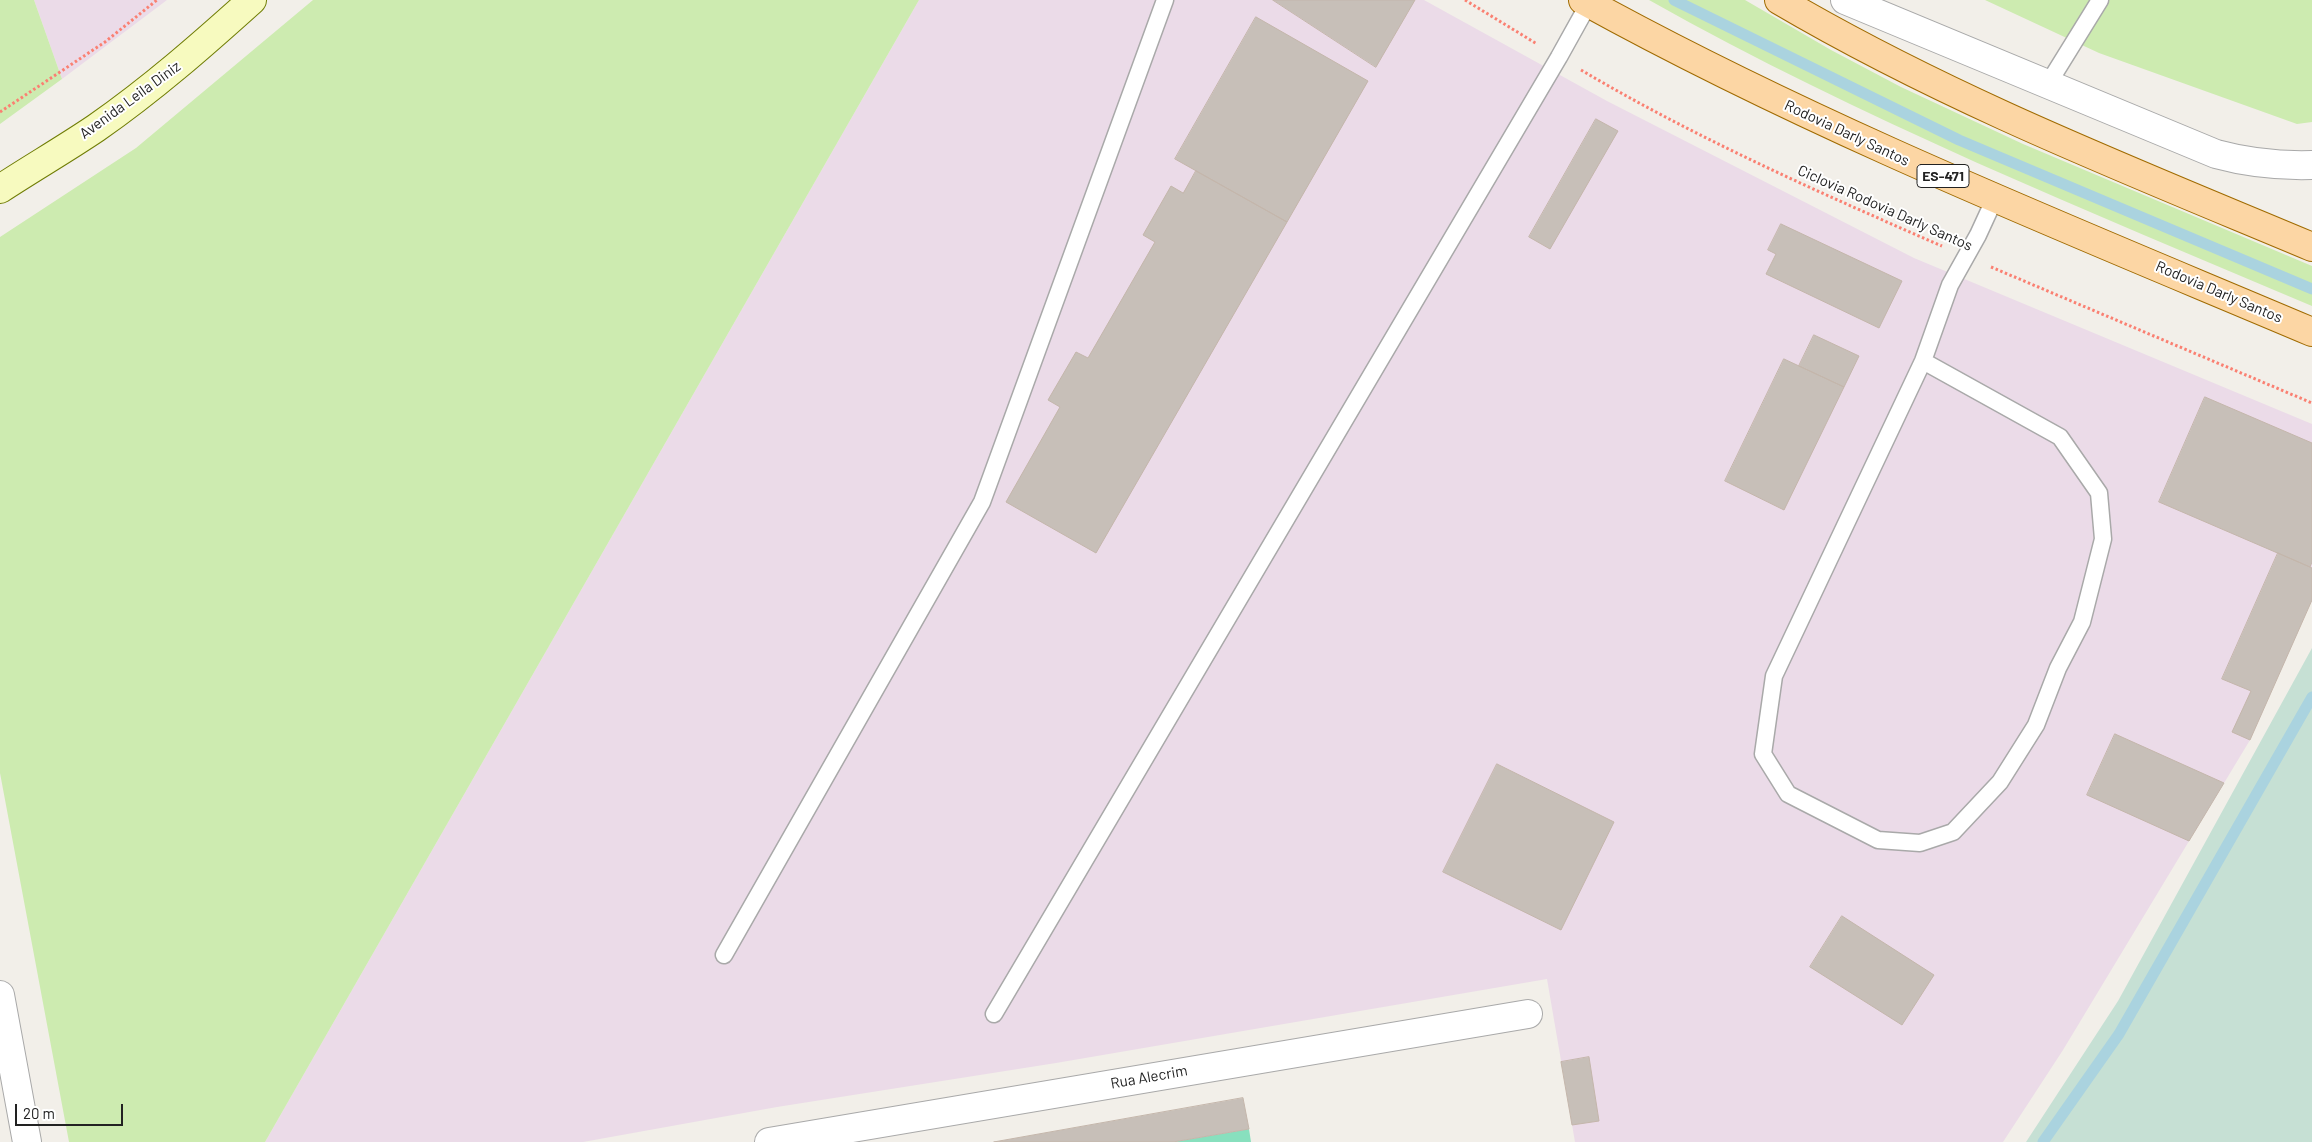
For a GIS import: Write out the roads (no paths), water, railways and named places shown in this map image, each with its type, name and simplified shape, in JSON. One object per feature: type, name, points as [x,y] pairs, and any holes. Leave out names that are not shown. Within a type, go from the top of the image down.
[{"type":"main road","name":"Avenida Leila Diniz","points":[[0,189],[96,128],[198,50],[252,0]]},
{"type":"main road","points":[[1779,0],[1879,56],[2028,128],[2312,247]]},
{"type":"main road","name":"Rodovia Darly Santos","points":[[1586,2],[1684,55],[1799,111],[1995,198],[2312,332]]},
{"type":"street","points":[[1845,0],[2216,154],[2249,163],[2283,166],[2312,165]]},
{"type":"street","points":[[0,995],[27,1142]]},
{"type":"street","name":"Rua Alecrim","points":[[769,1142],[884,1132],[1528,1014]]},
{"type":"lane","points":[[724,955],[982,502],[1165,0]]},
{"type":"lane","points":[[2048,84],[2100,0]]},
{"type":"lane","points":[[994,1014],[1559,57],[1586,2]]},
{"type":"lane","points":[[1923,362],[2060,437],[2099,493],[2104,539],[2082,622],[2058,668],[2036,725],[2000,782],[1953,832],[1920,844],[1878,840],[1788,794],[1764,754],[1774,676],[1923,362],[1950,285],[1995,198]]},
{"type":"waterway","points":[[1674,0],[1959,140],[2312,289]]},
{"type":"waterway","points":[[2043,1142],[2119,1034],[2312,697]]}]
